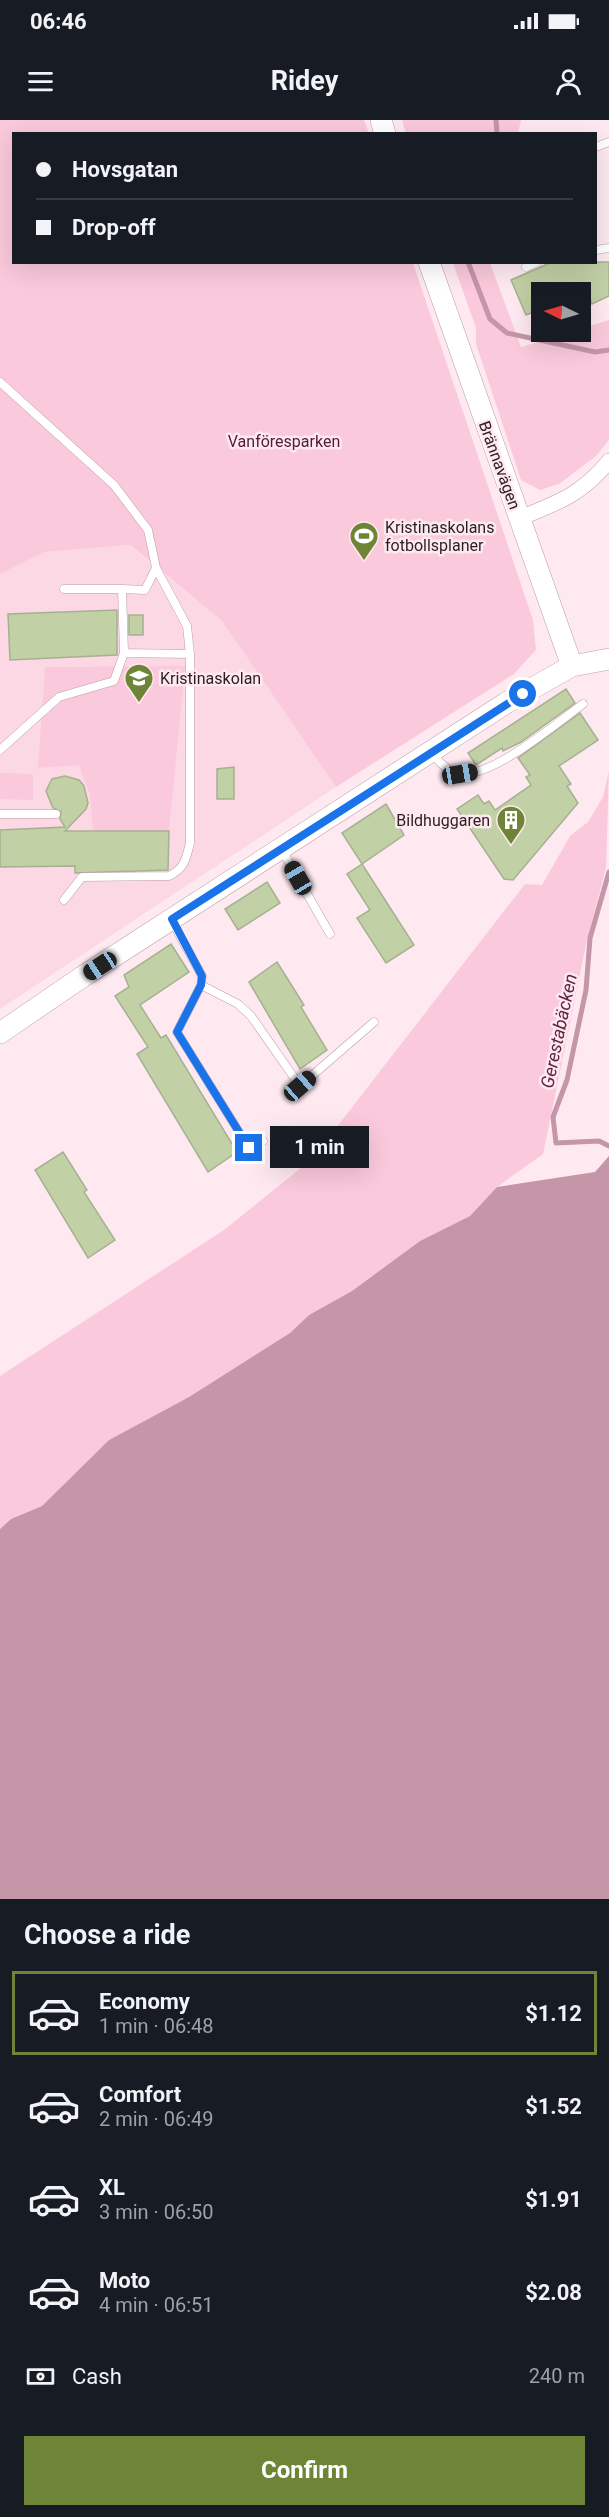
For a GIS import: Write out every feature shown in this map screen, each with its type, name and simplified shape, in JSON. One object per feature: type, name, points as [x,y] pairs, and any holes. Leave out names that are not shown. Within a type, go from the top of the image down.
[{"type":"main road","name":"Brännavägen","points":[[430,264],[572,666]]},
{"type":"main road","points":[[0,1033],[506,703],[572,666],[609,658]]},
{"type":"street","points":[[520,518],[574,495],[593,481],[609,461]]},
{"type":"lane","points":[[526,267],[533,264]]},
{"type":"lane","points":[[0,382],[114,485],[148,531],[156,568],[187,626],[190,654],[190,843],[185,864],[180,871],[170,876],[82,877],[64,900]]},
{"type":"lane","points":[[64,588],[145,590],[156,568]]},
{"type":"lane","points":[[0,750],[59,697],[114,681],[124,653],[122,589]]},
{"type":"lane","points":[[124,653],[190,654]]},
{"type":"lane","points":[[430,752],[445,768],[460,774],[488,770],[583,705]]},
{"type":"lane","points":[[0,814],[56,814]]},
{"type":"lane","points":[[281,849],[330,934]]},
{"type":"lane","points":[[172,919],[202,976],[201,985],[177,1032],[249,1148],[263,1141]]},
{"type":"lane","points":[[201,985],[238,1004],[251,1016],[300,1086],[374,1022]]},
{"type":"shaded area","name":"Kristinaskolan","points":[[129,545],[222,621],[336,787],[0,1009],[0,574],[44,552]]},
{"type":"shaded area","points":[[609,1156],[609,1899],[0,1899],[0,1529],[11,1519],[42,1506],[109,1440],[189,1397],[290,1333],[309,1315],[352,1291],[420,1241],[470,1216],[497,1187],[595,1172]]},
{"type":"green space","name":"Vanföresparken","points":[[0,120],[364,120],[369,132],[12,132],[12,264],[413,264],[533,620],[536,650],[514,674],[336,787],[222,621],[130,545],[44,552],[0,574]]},
{"type":"green space","points":[[402,120],[521,120],[518,132],[405,132]]},
{"type":"green space","points":[[453,264],[490,264],[521,347],[538,342],[591,342],[591,326],[609,320],[609,440],[596,456],[559,484],[540,490],[521,480],[476,344],[476,328]]},
{"type":"green space","points":[[185,666],[169,831],[93,831],[90,795],[79,765],[38,768],[45,667]]},
{"type":"green space","points":[[609,770],[606,868],[587,940],[543,1154],[497,1187],[470,1216],[420,1241],[352,1291],[309,1315],[290,1333],[189,1397],[109,1440],[42,1506],[11,1519],[0,1529],[0,1376],[224,1230],[312,1159],[525,884],[542,885],[570,836],[588,822],[603,797]]},
{"type":"green space","points":[[0,773],[33,774],[33,800],[0,799]]},
{"type":"building","points":[[609,262],[609,296],[592,304],[591,282],[531,282],[531,313],[526,315],[511,280],[547,264]]},
{"type":"building","points":[[117,610],[117,655],[10,660],[8,614]]},
{"type":"building","points":[[129,615],[143,615],[143,635],[129,635]]},
{"type":"building","points":[[566,689],[575,703],[521,742],[503,751],[502,748],[476,765],[468,753]]},
{"type":"building","name":"Bildhuggaren","points":[[580,713],[598,740],[559,766],[571,784],[567,786],[578,803],[513,880],[504,879],[457,809],[478,795],[484,804],[489,801],[495,810],[531,785],[526,777],[530,775],[518,758]]},
{"type":"building","points":[[234,767],[234,799],[217,799],[217,769]]},
{"type":"building","points":[[65,776],[79,780],[84,786],[88,803],[86,809],[65,831],[169,831],[168,870],[75,873],[75,866],[0,867],[0,830],[65,827],[60,819],[61,812],[53,808],[46,791],[52,779]]},
{"type":"building","points":[[386,804],[404,835],[362,864],[342,833]]},
{"type":"building","points":[[362,864],[414,945],[386,963],[357,918],[370,910],[347,874]]},
{"type":"building","points":[[267,882],[280,903],[238,930],[225,909]]},
{"type":"building","points":[[171,944],[189,972],[140,1005],[161,1038],[166,1035],[237,1152],[208,1172],[137,1054],[148,1047],[115,996],[129,987],[124,975]]},
{"type":"building","points":[[277,962],[304,1005],[301,1007],[327,1050],[300,1069],[249,982]]},
{"type":"building","points":[[63,1152],[87,1190],[84,1192],[115,1240],[88,1258],[35,1170]]},
{"type":"waterway","points":[[496,120],[497,132]]},
{"type":"waterway","points":[[469,264],[490,319],[507,333],[595,352],[609,350]]},
{"type":"waterway","name":"Gerestabäcken","points":[[609,872],[590,938],[586,990],[567,1080],[553,1117],[556,1143],[599,1141],[609,1146]]},
{"type":"place","name":"Kristinaskolans fotbollsplaner","points":[[364,562]]},
{"type":"place","name":"Kristinaskolan","points":[[139,704]]},
{"type":"place","name":"Bildhuggaren","points":[[511,846]]},
{"type":"route","points":[[249,1148],[177,1032],[201,985],[202,976],[172,919],[523,694]]}]
